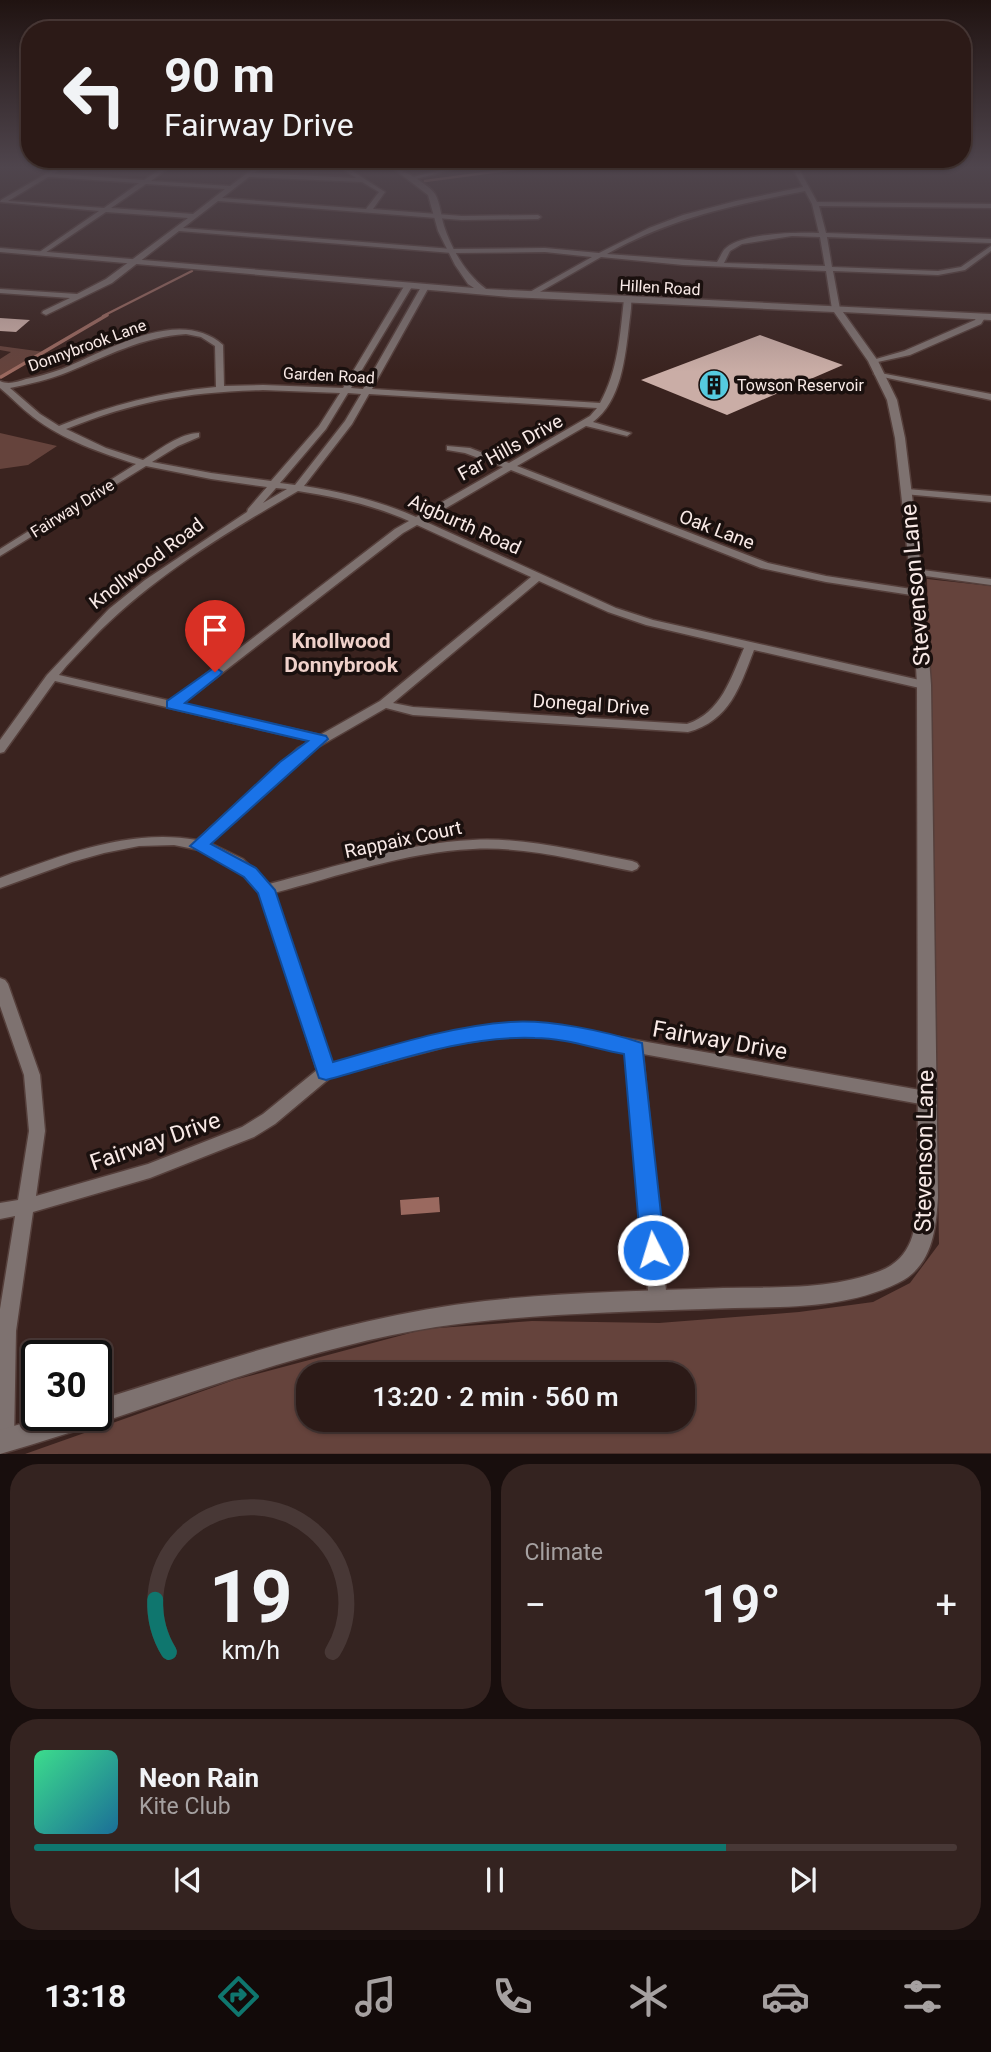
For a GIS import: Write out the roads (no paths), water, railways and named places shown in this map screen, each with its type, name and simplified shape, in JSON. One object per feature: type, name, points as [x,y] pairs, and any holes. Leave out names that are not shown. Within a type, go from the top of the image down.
[{"type":"street","points":[[40,254],[65,237]]},
{"type":"street","points":[[46,313],[109,281],[167,237]]},
{"type":"street","points":[[275,237],[452,251],[545,250],[720,264],[948,273],[963,269],[991,248]]},
{"type":"street","points":[[446,237],[466,276],[484,292]]},
{"type":"street","points":[[531,295],[600,254],[639,237]]},
{"type":"street","points":[[720,264],[727,250],[750,239],[781,237]]},
{"type":"street","name":"Stevenson Lane","points":[[112,1407],[310,1346],[401,1323],[496,1310],[836,1294],[894,1276],[921,1250],[927,1227],[924,685],[918,593],[892,400],[873,361],[836,309],[823,237]]},
{"type":"street","points":[[891,237],[991,241]]},
{"type":"street","name":"Hillen Road","points":[[0,250],[484,292],[987,316]]},
{"type":"street","name":"Knollwood Road","points":[[246,517],[323,427],[409,285]]},
{"type":"street","name":"Knollwood Road","points":[[0,749],[51,677],[80,642],[123,603],[246,517],[298,487],[340,435],[425,286]]},
{"type":"street","points":[[0,291],[78,296]]},
{"type":"street","name":"Far Hills Drive","points":[[173,705],[415,520],[586,423],[604,406],[617,383],[628,299]]},
{"type":"street","points":[[873,361],[907,352],[987,316]]},
{"type":"street","name":"Donnybrook Lane","points":[[2,386],[65,370],[143,338],[174,333],[202,335],[219,345],[220,387]]},
{"type":"street","name":"Stevenson Lane","points":[[862,348],[863,355],[878,374]]},
{"type":"street","points":[[878,374],[991,397]]},
{"type":"street","name":"Aigburth Road","points":[[2,386],[35,415],[103,450],[144,463],[201,475],[298,487],[361,500],[415,520],[631,617],[750,647],[924,685]]},
{"type":"street","name":"Garden Road","points":[[59,429],[131,401],[220,387],[346,390],[604,406]]},
{"type":"street","points":[[586,423],[626,433]]},
{"type":"street","name":"Fairway Drive","points":[[0,553],[144,463],[196,435]]},
{"type":"street","name":"Oak Lane","points":[[450,448],[467,450],[765,566],[826,579],[918,593]]},
{"type":"street","points":[[906,492],[991,499]]},
{"type":"street","points":[[915,572],[991,582]]},
{"type":"street","points":[[199,846],[294,758],[320,739],[384,704],[538,576]]},
{"type":"street","name":"Donegal Drive","points":[[384,704],[413,711],[688,728],[701,726],[718,713],[750,647]]},
{"type":"street","points":[[51,677],[320,739]]},
{"type":"street","points":[[0,883],[118,843],[156,840],[199,846],[234,862],[250,873],[266,890],[326,1072]]},
{"type":"street","name":"Rappaix Court","points":[[266,890],[403,856],[473,844],[509,846],[632,866]]},
{"type":"street","points":[[0,984],[26,1052],[35,1092],[36,1147],[6,1331],[2,1442],[37,1431]]},
{"type":"street","name":"Fairway Drive","points":[[0,1211],[150,1171],[248,1132],[269,1119],[326,1072],[423,1046],[509,1030],[539,1030],[926,1098]]},
{"type":"street","points":[[634,1048],[658,1301]]},
{"type":"waterway","points":[[103,316],[192,271]]},
{"type":"waterway","points":[[1,377],[107,315]]},
{"type":"place","name":"Towson Reservoir","points":[[714,385]]},
{"type":"district","name":"Knollwood Donnybrook","points":[[341,653]]}]
